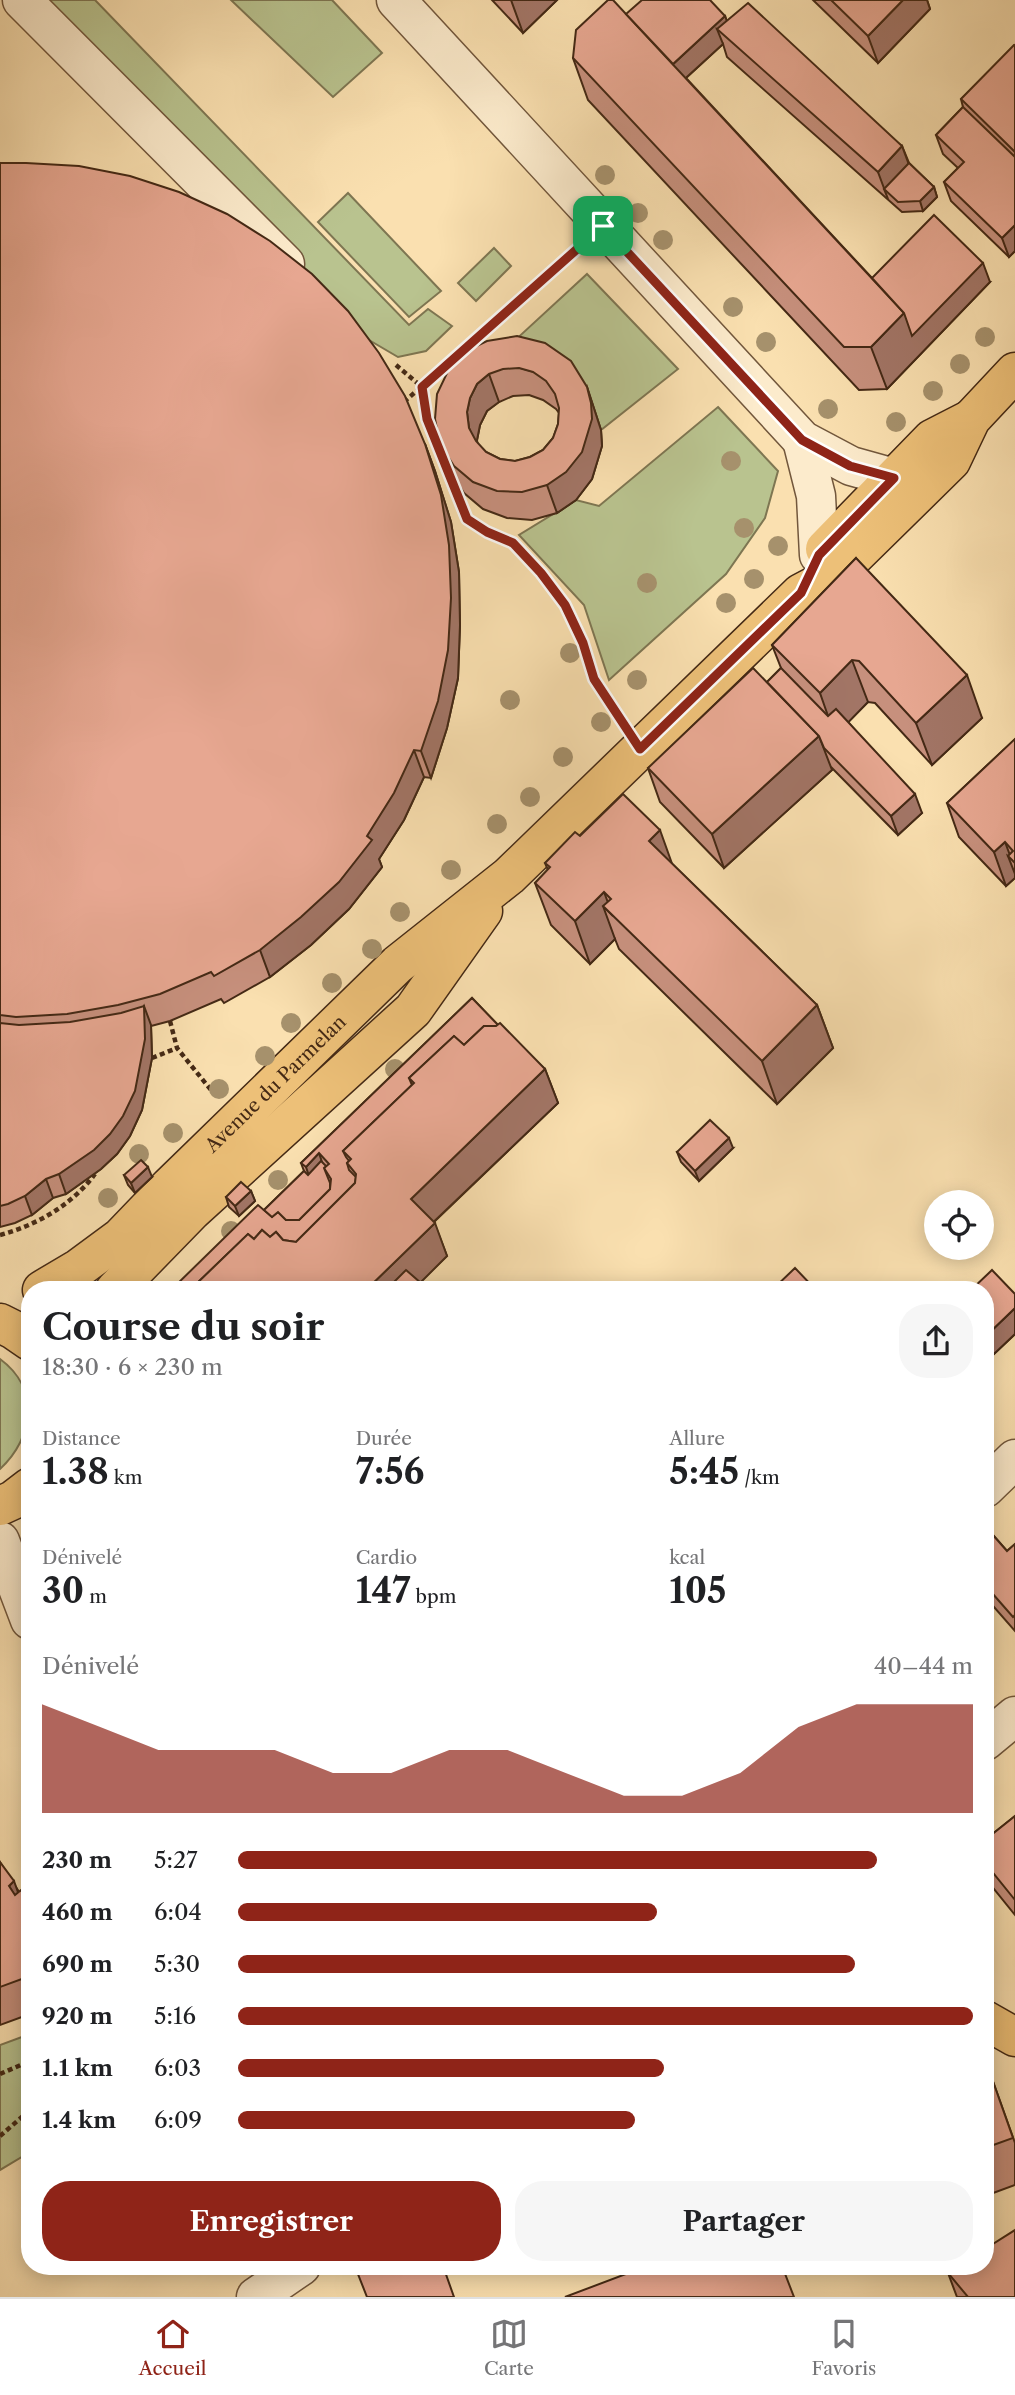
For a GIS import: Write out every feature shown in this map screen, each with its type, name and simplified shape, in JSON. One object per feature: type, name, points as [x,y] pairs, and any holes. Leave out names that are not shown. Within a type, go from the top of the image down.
[{"type":"main road","name":"Avenue du Parmelan","points":[[57,1281],[101,1254],[121,1237],[398,964],[509,876],[801,593],[835,575],[951,461],[971,419],[1015,372]]},
{"type":"main road","name":"Avenue du Parmelan","points":[[801,593],[819,555],[932,439],[971,419]]},
{"type":"main road","name":"Avenue du Parmelan","points":[[124,1281],[192,1211],[413,1010],[509,876]]},
{"type":"main road","points":[[0,1311],[21,1300]]},
{"type":"main road","points":[[0,1323],[21,1334]]},
{"type":"main road","points":[[994,2025],[1015,2038]]},
{"type":"street","points":[[22,0],[312,291]]},
{"type":"street","points":[[396,0],[802,440],[850,466],[894,478]]},
{"type":"street","points":[[802,440],[816,496],[819,555]]},
{"type":"street","points":[[994,1479],[1015,1459]]},
{"type":"street","points":[[0,1541],[21,1596]]},
{"type":"street","points":[[994,1734],[1015,1716]]},
{"type":"path","points":[[403,403],[603,226]]},
{"type":"path","points":[[396,365],[422,387],[427,419],[467,519],[487,532],[513,543],[541,573],[565,605],[583,643],[594,679],[640,749]]},
{"type":"path","points":[[170,1021],[177,1048],[197,1072]]},
{"type":"path","points":[[152,1058],[177,1048]]},
{"type":"path","points":[[0,1235],[44,1218],[69,1202],[95,1174]]},
{"type":"path","points":[[0,2074],[21,2064]]},
{"type":"path","points":[[0,2136],[21,2118]]},
{"type":"green space","points":[[35,0],[95,0],[409,325],[428,309],[452,326],[426,351],[398,357],[369,340]]},
{"type":"green space","points":[[231,0],[332,0],[382,53],[333,97]]},
{"type":"green space","points":[[348,193],[441,291],[409,317],[318,222]]},
{"type":"green space","points":[[494,248],[511,266],[476,301],[458,283]]},
{"type":"green space","points":[[587,274],[678,369],[601,430],[486,367]]},
{"type":"green space","points":[[718,407],[778,471],[765,518],[726,574],[609,680],[584,605],[519,535],[576,500],[599,506]]},
{"type":"green space","points":[[0,1359],[21,1383],[21,1440],[0,1469]]},
{"type":"green space","points":[[21,2037],[21,2157],[0,2170],[0,2045]]},
{"type":"building","points":[[608,0],[613,0],[904,313],[871,347],[844,347],[573,58],[576,30]]},
{"type":"building","points":[[642,0],[710,0],[725,16],[673,64],[626,14]]},
{"type":"building","points":[[831,0],[903,0],[868,36]]},
{"type":"building","points":[[748,3],[902,146],[878,172],[717,29]]},
{"type":"building","points":[[1015,45],[1015,152],[961,99]]},
{"type":"building","points":[[963,107],[1015,157],[1015,225],[1002,238],[944,182],[964,162],[936,135]]},
{"type":"building","points":[[0,163],[79,166],[130,176],[179,192],[227,214],[270,241],[312,274],[348,311],[379,353],[405,396],[425,444],[441,495],[449,545],[451,598],[448,650],[438,701],[421,751],[414,750],[394,793],[367,836],[372,840],[339,882],[260,950],[214,976],[211,972],[160,994],[118,1005],[67,1014],[16,1017],[0,1015]]},
{"type":"building","points":[[909,163],[934,187],[920,201],[898,202],[884,189]]},
{"type":"building","points":[[934,215],[983,263],[912,336],[904,313],[872,278]]},
{"type":"building","points":[[517,336],[545,343],[571,361],[587,387],[592,419],[582,452],[566,472],[547,485],[522,492],[497,491],[473,482],[454,466],[440,444],[435,419],[437,394],[448,371],[464,352],[487,341]],"holes":[[[519,368],[533,372],[546,381],[555,394],[559,408],[558,424],[553,438],[543,450],[530,457],[515,461],[500,459],[486,452],[469,428],[467,412],[470,398],[477,384],[489,374],[503,369]]]},
{"type":"building","points":[[856,558],[967,675],[916,723],[859,661],[852,660],[820,693],[772,645]]},
{"type":"building","points":[[753,668],[819,736],[712,834],[648,768]]},
{"type":"building","points":[[781,668],[828,716],[836,709],[915,794],[891,816],[824,748],[819,736],[767,682]]},
{"type":"building","points":[[1015,739],[1015,863],[1008,856],[1013,851],[1005,842],[994,852],[947,803]]},
{"type":"building","points":[[623,794],[660,830],[649,841],[817,1005],[762,1061],[603,906],[611,899],[604,892],[575,921],[535,883],[550,867],[545,863],[575,832],[580,836]]},
{"type":"building","points":[[472,998],[498,1025],[484,1026],[464,1045],[454,1036],[409,1078],[412,1085],[343,1151],[349,1161],[349,1170],[356,1177],[355,1183],[296,1242],[283,1240],[276,1232],[270,1237],[262,1230],[254,1239],[248,1234],[199,1281],[180,1281],[258,1205],[272,1217],[278,1212],[286,1220],[299,1220],[330,1189],[331,1179],[324,1168],[329,1164],[319,1153],[306,1167],[301,1163]]},
{"type":"building","points":[[144,1006],[145,1039],[135,1091],[123,1116],[94,1150],[59,1174],[46,1179],[25,1196],[0,1206],[0,1023],[19,1025],[70,1022]]},
{"type":"building","points":[[500,1023],[545,1069],[411,1199],[435,1223],[375,1281],[199,1281],[248,1234],[254,1239],[262,1230],[270,1237],[276,1232],[283,1240],[296,1242],[355,1183],[356,1174],[347,1163],[351,1159],[343,1151],[414,1083],[409,1078],[454,1036],[464,1045],[484,1026],[496,1026]]},
{"type":"building","points":[[710,1120],[729,1138],[695,1171],[677,1152]]},
{"type":"building","points":[[141,1160],[148,1167],[131,1183],[124,1175]]},
{"type":"building","points":[[321,1161],[326,1166],[324,1168],[330,1189],[299,1220],[286,1220],[278,1212],[272,1217],[264,1210],[304,1171],[308,1175]]},
{"type":"building","points":[[241,1182],[251,1191],[235,1206],[226,1197]]},
{"type":"building","points":[[795,1268],[807,1281],[781,1281]]},
{"type":"building","points":[[406,1270],[419,1281],[395,1281]]},
{"type":"building","points":[[992,1270],[1015,1294],[1015,1308],[994,1328],[994,1281],[980,1281]]},
{"type":"building","points":[[994,1536],[1007,1551],[1015,1544],[1013,1617],[994,1595]]},
{"type":"building","points":[[1015,1816],[1015,1900],[994,1874],[994,1833]]},
{"type":"building","points":[[0,1862],[14,1881],[9,1886],[15,1895],[21,1890],[21,1979],[0,1987]]},
{"type":"building","points":[[994,2084],[1013,2138],[994,2145]]},
{"type":"building","points":[[1015,2230],[1015,2297],[968,2297],[950,2275],[994,2275],[994,2243]]},
{"type":"building","points":[[358,2275],[446,2275],[454,2297],[367,2297]]},
{"type":"building","points":[[623,2275],[785,2275],[794,2297],[565,2297]]},
{"type":"route","points":[[603,226],[802,440],[850,466],[894,478],[819,555],[801,593],[640,749],[594,679],[583,643],[565,605],[541,573],[513,543],[487,532],[467,519],[427,419],[422,387],[603,226]]}]
